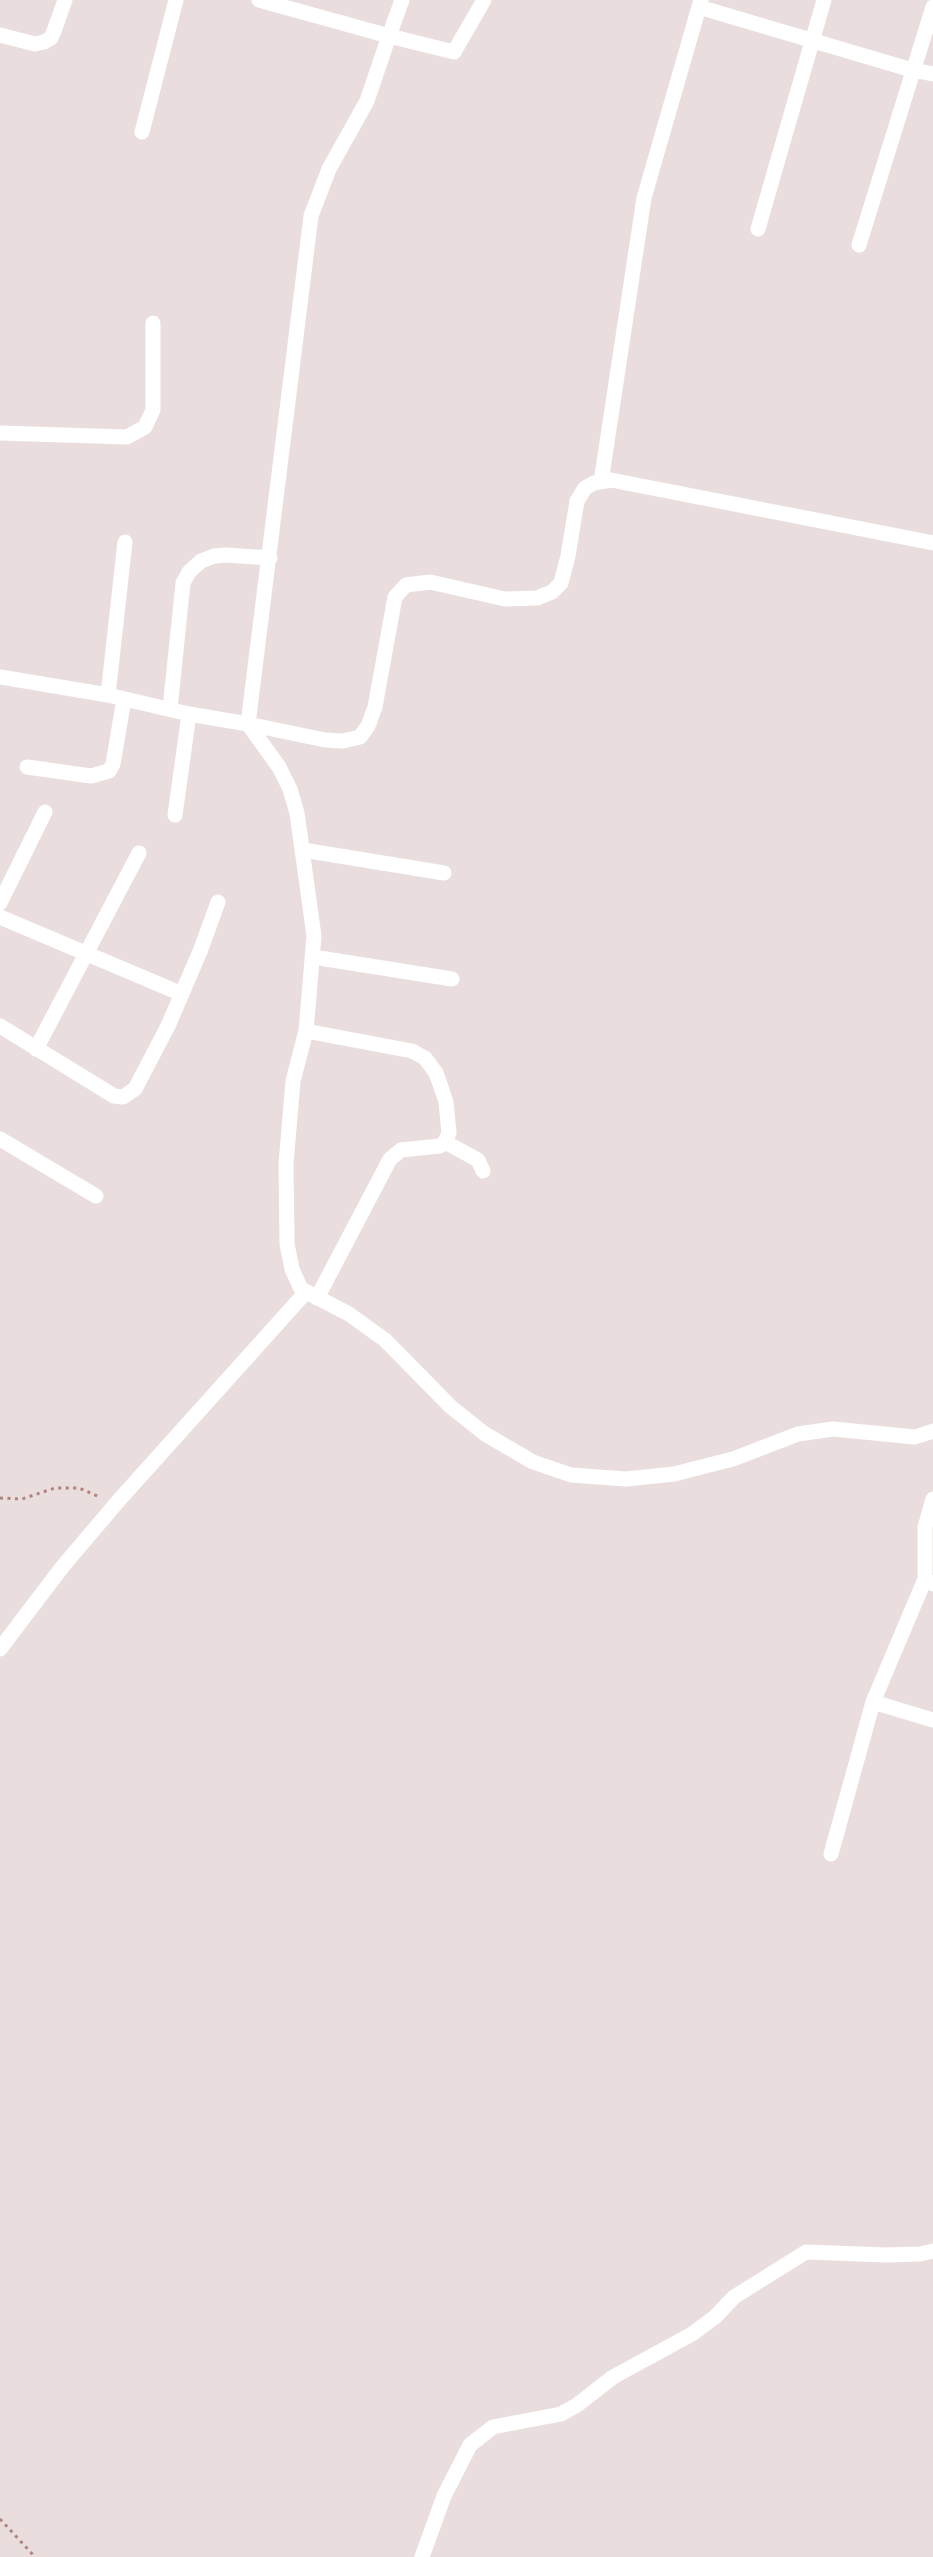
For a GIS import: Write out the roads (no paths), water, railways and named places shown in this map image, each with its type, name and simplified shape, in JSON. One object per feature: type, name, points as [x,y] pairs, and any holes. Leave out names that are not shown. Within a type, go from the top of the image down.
[{"type":"street","points":[[0,35],[35,44],[44,42],[51,38],[64,0]]},
{"type":"street","points":[[142,132],[176,0]]},
{"type":"street","points":[[259,0],[282,3],[389,36],[454,52],[484,0]]},
{"type":"street","points":[[402,0],[367,101],[329,169],[310,216],[248,724],[279,767],[290,789],[297,813],[314,936],[306,1031],[293,1081],[286,1164],[287,1244],[292,1269],[301,1289],[349,1314],[385,1340],[451,1407],[485,1434],[533,1462],[571,1475],[626,1479],[674,1474],[733,1459],[772,1446],[798,1434],[822,1431],[915,1437],[933,1431]]},
{"type":"street","points":[[758,229],[824,0]]},
{"type":"street","points":[[601,482],[644,198],[700,4],[912,70],[933,74]]},
{"type":"street","points":[[859,245],[933,7]]},
{"type":"street","points":[[0,433],[127,437],[145,427],[153,410],[153,323]]},
{"type":"street","points":[[0,677],[108,695],[189,714],[325,740],[343,741],[360,737],[368,726],[375,707],[395,597],[406,585],[430,582],[505,599],[537,598],[552,592],[561,583],[577,501],[585,488],[601,482],[611,480],[711,498],[933,543]]},
{"type":"street","points":[[108,695],[125,542]]},
{"type":"street","points":[[170,709],[183,583],[189,572],[201,561],[214,556],[270,558]]},
{"type":"street","points":[[27,767],[91,776],[109,771],[113,764],[124,699]]},
{"type":"street","points":[[175,815],[189,714]]},
{"type":"street","points":[[0,903],[45,812]]},
{"type":"street","points":[[303,850],[444,873]]},
{"type":"street","points":[[36,1049],[139,853]]},
{"type":"street","points":[[0,1026],[114,1096],[123,1097],[135,1089],[168,1026],[201,949],[218,902]]},
{"type":"street","points":[[0,917],[182,994]]},
{"type":"street","points":[[313,957],[452,980]]},
{"type":"street","points":[[0,1649],[63,1566],[116,1504],[311,1295],[390,1159],[400,1150],[440,1146],[445,1142],[449,1133],[446,1102],[436,1073],[424,1058],[412,1051],[306,1031]]},
{"type":"street","points":[[0,1139],[96,1196]]},
{"type":"street","points":[[445,1142],[478,1160],[483,1171]]},
{"type":"street","points":[[831,1854],[873,1702],[929,1582],[925,1527],[933,1499]]},
{"type":"street","points":[[873,1702],[933,1720]]},
{"type":"street","points":[[422,2557],[444,2496],[470,2445],[493,2427],[561,2414],[577,2405],[613,2377],[693,2334],[715,2317],[734,2296],[806,2252],[886,2255],[920,2254],[933,2251]]}]
